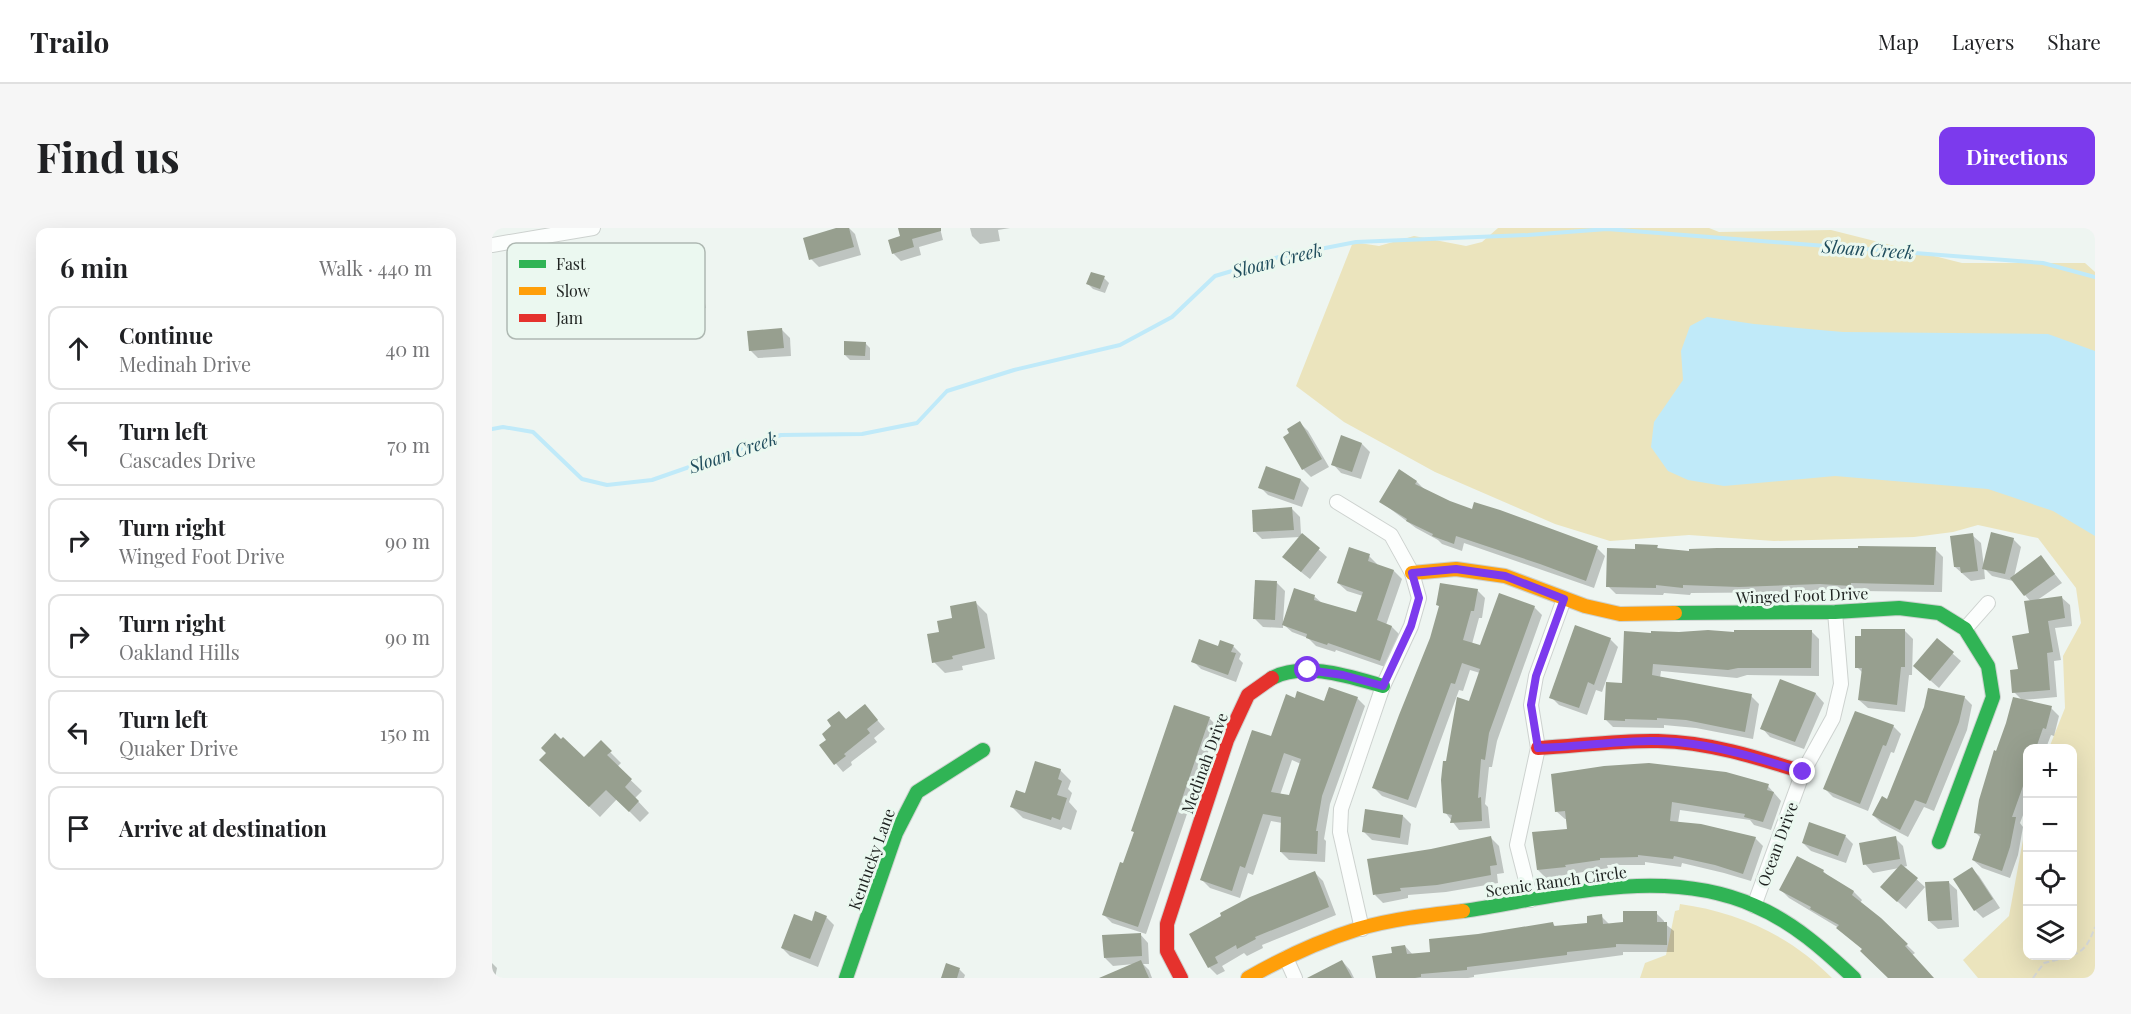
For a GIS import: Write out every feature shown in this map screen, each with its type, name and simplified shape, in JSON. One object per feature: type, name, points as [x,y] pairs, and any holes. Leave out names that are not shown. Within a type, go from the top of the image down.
[{"type":"street","points":[[492,245],[593,228]]},
{"type":"street","points":[[1338,502],[1391,535],[1412,573],[1419,598],[1411,626],[1383,686],[1341,809],[1340,832],[1362,929]]},
{"type":"street","name":"Winged Foot Drive","points":[[1412,573],[1456,569],[1505,576],[1564,599],[1620,614],[1835,612],[1899,608],[1939,613],[1965,629],[1988,666],[1993,697],[1939,842]]},
{"type":"street","points":[[1531,900],[1518,845],[1538,748],[1531,705],[1536,676],[1564,599]]},
{"type":"street","points":[[1965,629],[1988,603]]},
{"type":"street","name":"Ocean Drive","points":[[1754,906],[1803,772],[1833,718],[1840,684],[1835,612]]},
{"type":"street","name":"Medinah Drive","points":[[1181,978],[1167,951],[1167,924],[1227,740],[1248,695],[1275,676],[1308,670],[1343,675],[1383,686]]},
{"type":"street","points":[[1538,748],[1614,742],[1676,742],[1736,751],[1803,772]]},
{"type":"street","name":"Kentucky Lane","points":[[846,978],[896,833],[917,792],[983,750]]},
{"type":"street","name":"Scenic Ranch Circle","points":[[1248,978],[1324,941],[1388,922],[1619,887],[1663,886],[1704,891],[1738,899],[1754,906],[1788,924],[1818,945],[1854,978]]},
{"type":"street","points":[[1286,958],[1295,978]]},
{"type":"path","points":[[2077,954],[2088,943],[2095,927]]},
{"type":"path","points":[[2033,978],[2044,963],[2054,960]]},
{"type":"shaded area","points":[[1498,228],[1709,228],[1719,232],[1831,230],[1962,263],[2085,263],[2095,272],[2095,978],[1978,978],[1963,960],[2009,916],[2023,840],[2023,960],[2077,960],[2077,744],[2051,744],[2065,708],[2063,656],[2081,623],[2076,588],[2038,538],[1978,525],[1953,532],[1914,537],[1774,541],[1689,535],[1610,541],[1555,524],[1435,472],[1344,422],[1296,386],[1353,242],[1379,246],[1414,236],[1466,246],[1482,242]]},
{"type":"shaded area","points":[[1680,904],[1722,913],[1762,928],[1799,950],[1832,978],[1640,978],[1645,963],[1666,955],[1675,911],[1679,910]]},
{"type":"water","points":[[1707,317],[1754,324],[1843,332],[2048,334],[2095,351],[2095,536],[2053,511],[1988,489],[1835,476],[1724,486],[1688,480],[1668,471],[1651,447],[1654,422],[1683,380],[1681,351],[1690,326]]},
{"type":"building","points":[[836,228],[849,228],[854,247],[809,260],[803,238]]},
{"type":"building","points":[[898,228],[941,228],[941,231],[912,239],[914,247],[892,254],[888,240],[900,236]]},
{"type":"building","points":[[1091,272],[1105,276],[1100,289],[1086,284]]},
{"type":"building","points":[[782,328],[784,348],[749,351],[747,331]]},
{"type":"building","points":[[844,341],[866,342],[865,356],[844,355]]},
{"type":"building","points":[[1300,421],[1322,459],[1302,470],[1283,437],[1289,433],[1287,429]]},
{"type":"building","points":[[1341,435],[1362,443],[1352,472],[1331,465]]},
{"type":"building","points":[[1266,466],[1301,479],[1294,500],[1258,488]]},
{"type":"building","points":[[1399,469],[1417,481],[1415,484],[1450,501],[1472,509],[1474,502],[1598,546],[1586,581],[1456,536],[1454,544],[1432,536],[1433,534],[1406,521],[1407,519],[1379,502]]},
{"type":"building","points":[[1292,507],[1294,530],[1253,532],[1252,510]]},
{"type":"building","points":[[1991,532],[2014,538],[2005,574],[1982,569]]},
{"type":"building","points":[[1302,533],[1320,548],[1301,572],[1282,557]]},
{"type":"building","points":[[1973,533],[1978,571],[1961,573],[1960,567],[1954,567],[1950,536]]},
{"type":"building","points":[[1635,544],[1658,545],[1657,548],[1689,551],[1689,549],[1717,548],[1936,547],[1934,585],[1851,583],[1851,586],[1820,584],[1739,587],[1683,585],[1683,588],[1656,585],[1656,588],[1606,587],[1607,548],[1635,549]]},
{"type":"building","points":[[1349,547],[1370,554],[1368,561],[1394,570],[1377,620],[1392,626],[1380,661],[1306,638],[1307,634],[1282,625],[1294,588],[1315,595],[1314,600],[1356,612],[1363,592],[1337,583]]},
{"type":"building","points":[[2041,555],[2055,574],[2024,596],[2010,578]]},
{"type":"building","points":[[1255,580],[1277,581],[1275,620],[1253,619]]},
{"type":"building","points":[[1440,583],[1478,589],[1474,611],[1471,611],[1463,640],[1480,645],[1499,593],[1535,606],[1489,733],[1485,760],[1481,759],[1478,798],[1481,797],[1482,821],[1450,823],[1452,815],[1443,813],[1441,780],[1443,761],[1446,761],[1457,697],[1469,701],[1480,669],[1462,663],[1455,684],[1451,683],[1408,800],[1372,788],[1430,638],[1439,606],[1436,605]]},
{"type":"building","points":[[2062,596],[2065,618],[2048,621],[2053,652],[2047,653],[2050,690],[2012,693],[2010,670],[2018,669],[2012,636],[2029,633],[2024,601]]},
{"type":"building","points":[[976,601],[985,648],[952,656],[953,659],[932,663],[927,634],[939,632],[937,621],[952,618],[950,606]]},
{"type":"building","points":[[1575,625],[1611,638],[1594,685],[1588,682],[1579,708],[1549,698]]},
{"type":"building","points":[[1861,629],[1905,629],[1905,667],[1901,667],[1897,705],[1858,700],[1862,668],[1855,668],[1855,636],[1861,636]]},
{"type":"building","points":[[1734,630],[1812,630],[1811,668],[1728,670],[1653,664],[1652,675],[1752,694],[1745,732],[1686,720],[1657,718],[1657,720],[1604,720],[1606,682],[1622,683],[1624,631],[1651,633],[1651,631],[1734,632]]},
{"type":"building","points":[[1937,638],[1954,652],[1930,681],[1913,666]]},
{"type":"building","points":[[1199,639],[1218,646],[1220,640],[1234,645],[1231,652],[1236,653],[1228,675],[1191,662]]},
{"type":"building","points":[[1780,679],[1816,693],[1795,742],[1760,729]]},
{"type":"building","points":[[1329,687],[1358,697],[1322,796],[1316,831],[1318,831],[1317,854],[1280,852],[1281,817],[1263,814],[1245,868],[1240,866],[1232,891],[1200,880],[1252,730],[1271,736],[1286,694],[1295,698],[1297,691],[1324,701]],"holes":[[[1284,753],[1301,759],[1289,795],[1271,792]]]},
{"type":"building","points":[[1928,688],[1965,696],[1959,722],[1926,804],[1915,800],[1900,830],[1872,815],[1882,796],[1887,799],[1924,707]]},
{"type":"building","points":[[2013,697],[2052,706],[2046,729],[2043,728],[2037,744],[2023,744],[2023,786],[2012,817],[2016,817],[2002,871],[1972,860],[1981,834],[1974,833],[1979,800],[1994,750],[1996,751]]},
{"type":"building","points":[[865,704],[878,720],[867,729],[870,733],[834,765],[819,745],[826,740],[822,734],[831,726],[827,720],[839,711],[846,719]]},
{"type":"building","points":[[1174,705],[1210,717],[1138,927],[1102,915],[1120,862],[1123,863],[1134,832],[1131,831]]},
{"type":"building","points":[[1855,711],[1894,725],[1886,746],[1883,745],[1860,804],[1823,789]]},
{"type":"building","points":[[555,733],[561,739],[563,737],[584,757],[601,740],[612,751],[607,755],[632,779],[625,787],[639,801],[629,812],[606,790],[589,807],[539,760],[546,753],[541,748]]},
{"type":"building","points":[[1035,761],[1061,769],[1058,779],[1062,781],[1057,795],[1067,798],[1060,820],[1052,817],[1051,820],[1010,807],[1016,790],[1025,793]]},
{"type":"building","points":[[1649,763],[1726,772],[1769,784],[1767,790],[1774,792],[1763,822],[1744,817],[1745,814],[1672,802],[1670,821],[1701,824],[1756,837],[1743,874],[1674,856],[1673,859],[1638,855],[1638,857],[1600,858],[1600,860],[1565,865],[1566,867],[1537,870],[1532,832],[1567,829],[1565,811],[1555,812],[1551,774],[1604,766]]},
{"type":"building","points":[[1365,809],[1403,815],[1400,838],[1362,832]]},
{"type":"building","points":[[1809,822],[1846,835],[1838,856],[1802,843]]},
{"type":"building","points":[[1491,836],[1497,865],[1490,866],[1491,875],[1437,885],[1400,888],[1401,891],[1373,895],[1367,859],[1431,849]]},
{"type":"building","points":[[1896,836],[1900,859],[1863,865],[1859,843]]},
{"type":"building","points":[[1797,856],[1824,870],[1823,872],[1854,891],[1852,895],[1908,944],[1905,946],[1934,978],[1888,978],[1860,951],[1862,949],[1836,928],[1839,925],[1779,890]]},
{"type":"building","points":[[1901,864],[1918,878],[1897,902],[1880,887]]},
{"type":"building","points":[[1972,867],[1993,899],[1974,911],[1953,879]]},
{"type":"building","points":[[1315,871],[1329,907],[1255,937],[1256,939],[1237,949],[1236,945],[1215,957],[1218,963],[1208,968],[1189,934],[1221,916],[1220,913],[1250,897]]},
{"type":"building","points":[[1949,881],[1952,920],[1928,921],[1925,882]]},
{"type":"building","points":[[815,911],[827,916],[810,959],[781,948],[794,914],[812,921]]},
{"type":"building","points":[[1623,911],[1657,911],[1657,922],[1667,922],[1667,945],[1616,944],[1616,947],[1467,967],[1467,970],[1421,974],[1421,977],[1415,978],[1376,978],[1372,956],[1392,953],[1391,947],[1405,945],[1407,954],[1430,952],[1429,939],[1553,922],[1554,926],[1587,923],[1587,916],[1602,914],[1603,924],[1623,922]]},
{"type":"building","points":[[1141,933],[1142,956],[1104,958],[1102,935]]},
{"type":"building","points":[[1141,960],[1149,978],[1099,978]]},
{"type":"building","points":[[1342,960],[1352,978],[1307,978]]},
{"type":"building","points":[[946,963],[960,968],[957,978],[941,978]]},
{"type":"waterway","name":"Sloan Creek","points":[[492,429],[503,427],[533,432],[582,479],[607,485],[652,480],[781,435],[862,434],[917,423],[947,391],[1014,370],[1120,345],[1172,317],[1215,276],[1279,257],[1356,242],[1528,235],[1607,229],[2043,263],[2095,277]]},
{"type":"traffic: fast","points":[[1675,613],[1835,612],[1899,608],[1939,613],[1965,629],[1988,666],[1993,697],[1939,842]]},
{"type":"traffic: fast","points":[[1272,678],[1298,671],[1328,672],[1383,686]]},
{"type":"traffic: fast","points":[[846,978],[896,833],[917,792],[983,750]]},
{"type":"traffic: fast","points":[[1463,911],[1572,892],[1610,888],[1647,886],[1684,888],[1720,894],[1755,906],[1782,920],[1808,938],[1854,978]]},
{"type":"traffic: slow","points":[[1412,573],[1456,569],[1505,576],[1585,606],[1620,614],[1675,613]]},
{"type":"traffic: slow","points":[[1248,978],[1302,950],[1358,929],[1397,920],[1463,911]]},
{"type":"traffic: jam","points":[[1181,978],[1167,951],[1167,924],[1227,740],[1248,695],[1272,678]]},
{"type":"traffic: jam","points":[[1538,748],[1628,741],[1677,742],[1732,751],[1803,772]]},
{"type":"route","points":[[1308,670],[1343,675],[1383,686],[1411,626],[1419,598],[1412,573],[1456,569],[1505,576],[1564,599],[1536,676],[1531,705],[1538,748],[1614,742],[1676,742],[1736,751],[1803,772]]}]
